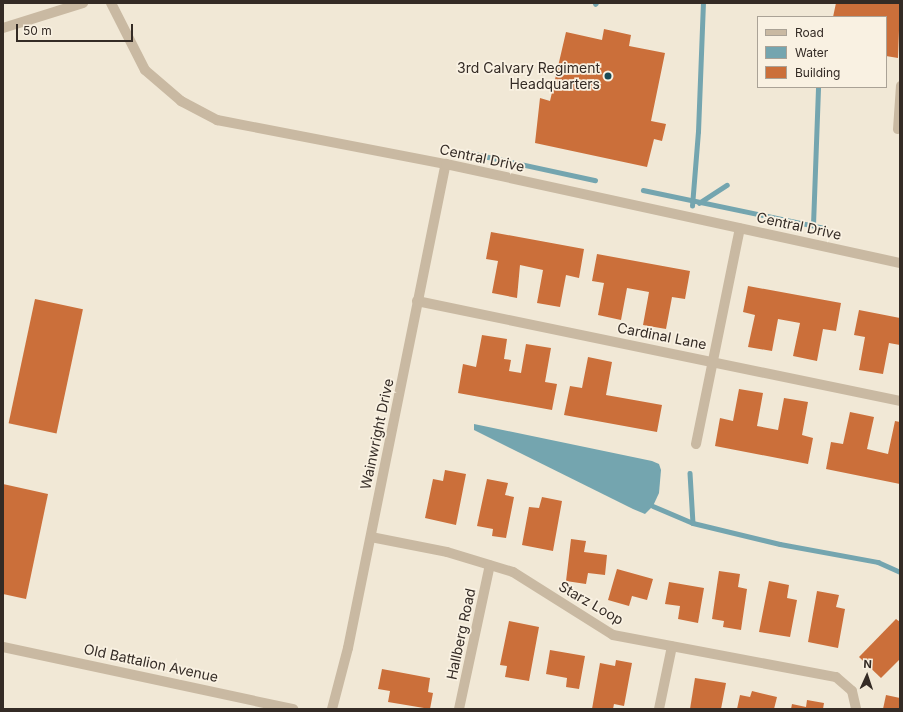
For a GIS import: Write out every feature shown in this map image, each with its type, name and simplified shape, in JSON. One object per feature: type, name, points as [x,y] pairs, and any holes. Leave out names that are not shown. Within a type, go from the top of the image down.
[{"type":"street","points":[[3,28],[83,3]]},
{"type":"street","name":"Central Drive","points":[[111,3],[145,70],[181,101],[217,120],[446,164],[900,262]]},
{"type":"street","name":"Wainwright Drive","points":[[332,709],[348,648],[417,301],[446,164]]},
{"type":"street","points":[[696,444],[740,228]]},
{"type":"street","name":"Cardinal Lane","points":[[417,301],[714,361],[900,401]]},
{"type":"street","name":"Starz Loop","points":[[371,536],[447,552],[513,572],[613,635],[836,677],[852,692],[856,709]]},
{"type":"street","name":"Hallberg Road","points":[[459,709],[490,565]]},
{"type":"street","points":[[659,709],[672,646]]},
{"type":"street","name":"Old Battalion Avenue","points":[[3,647],[293,709]]},
{"type":"lane","points":[[896,130],[900,85]]},
{"type":"water","points":[[474,424],[652,461],[659,464],[661,470],[659,493],[653,506],[645,514],[474,430]]},
{"type":"building","points":[[836,3],[900,3],[898,58],[887,56],[887,16],[833,16]]},
{"type":"building","name":"3rd Calvary Regiment Headquarters","points":[[604,29],[631,35],[629,46],[665,53],[651,121],[666,124],[662,141],[654,139],[647,167],[535,143],[540,98],[550,101],[566,32],[602,40]]},
{"type":"building","points":[[491,232],[584,249],[579,278],[566,275],[560,307],[537,303],[543,270],[520,265],[517,298],[492,293],[498,261],[486,259]]},
{"type":"building","points":[[597,254],[690,271],[685,299],[672,297],[666,329],[643,325],[649,292],[627,288],[621,320],[598,315],[604,283],[592,281]]},
{"type":"building","points":[[748,286],[841,303],[836,331],[823,329],[817,361],[793,356],[800,323],[778,319],[772,351],[748,347],[755,315],[743,312]]},
{"type":"building","points":[[35,299],[83,309],[57,433],[9,423]]},
{"type":"building","points":[[859,310],[900,318],[900,345],[889,343],[883,374],[859,370],[865,337],[854,335]]},
{"type":"building","points":[[482,335],[507,339],[504,359],[511,360],[509,371],[521,373],[526,344],[551,348],[545,382],[557,384],[552,410],[458,393],[463,364],[476,367]]},
{"type":"building","points":[[588,357],[612,362],[606,395],[662,405],[657,432],[564,415],[570,386],[582,388]]},
{"type":"building","points":[[739,389],[763,393],[757,426],[778,430],[784,398],[808,402],[802,435],[813,438],[808,464],[715,446],[720,418],[733,421]]},
{"type":"building","points":[[850,412],[874,417],[867,449],[888,454],[895,421],[900,422],[900,484],[826,469],[831,442],[843,444]]},
{"type":"building","points":[[445,470],[466,474],[456,525],[425,518],[433,479],[443,481]]},
{"type":"building","points":[[487,479],[508,483],[505,495],[514,497],[506,538],[492,536],[493,529],[477,526]]},
{"type":"building","points":[[3,484],[48,494],[26,599],[3,594]]},
{"type":"building","points":[[542,497],[562,501],[553,551],[522,545],[529,507],[539,508]]},
{"type":"building","points":[[571,539],[586,541],[584,552],[607,555],[605,575],[588,573],[586,584],[566,581]]},
{"type":"building","points":[[617,569],[653,579],[647,600],[632,596],[629,606],[608,600]]},
{"type":"building","points":[[719,571],[740,574],[738,587],[747,589],[741,630],[723,627],[724,621],[712,619]]},
{"type":"building","points":[[769,581],[789,585],[787,598],[797,600],[790,637],[759,632]]},
{"type":"building","points":[[669,582],[704,588],[698,623],[678,619],[680,606],[665,604]]},
{"type":"building","points":[[817,591],[839,595],[836,607],[845,609],[838,648],[808,642]]},
{"type":"building","points":[[896,619],[900,622],[900,659],[881,678],[859,657]]},
{"type":"building","points":[[509,621],[539,627],[529,681],[505,677],[507,666],[500,665]]},
{"type":"building","points":[[550,650],[585,656],[579,689],[566,687],[567,678],[546,674]]},
{"type":"building","points":[[616,660],[632,663],[624,706],[614,704],[613,709],[592,709],[600,663],[615,666]]},
{"type":"building","points":[[382,669],[430,678],[428,692],[433,693],[430,709],[388,702],[390,691],[378,689]]},
{"type":"building","points":[[695,678],[726,683],[721,709],[690,709]]},
{"type":"building","points":[[752,691],[777,697],[774,709],[737,709],[740,695],[750,697]]},
{"type":"building","points":[[886,695],[900,698],[900,709],[883,709]]},
{"type":"building","points":[[807,700],[824,703],[823,709],[791,709],[792,704],[806,707]]},
{"type":"waterway","points":[[692,206],[698,132],[703,3]]},
{"type":"waterway","points":[[813,225],[818,88]]},
{"type":"waterway","points":[[465,152],[595,180]]},
{"type":"waterway","points":[[699,203],[727,185]]},
{"type":"waterway","points":[[643,190],[825,228]]},
{"type":"waterway","points":[[690,473],[693,523],[780,544],[878,562],[900,572]]},
{"type":"waterway","points":[[653,506],[693,523]]},
{"type":"place","name":"3rd Calvary Regiment Headquarters","points":[[608,76]]}]
